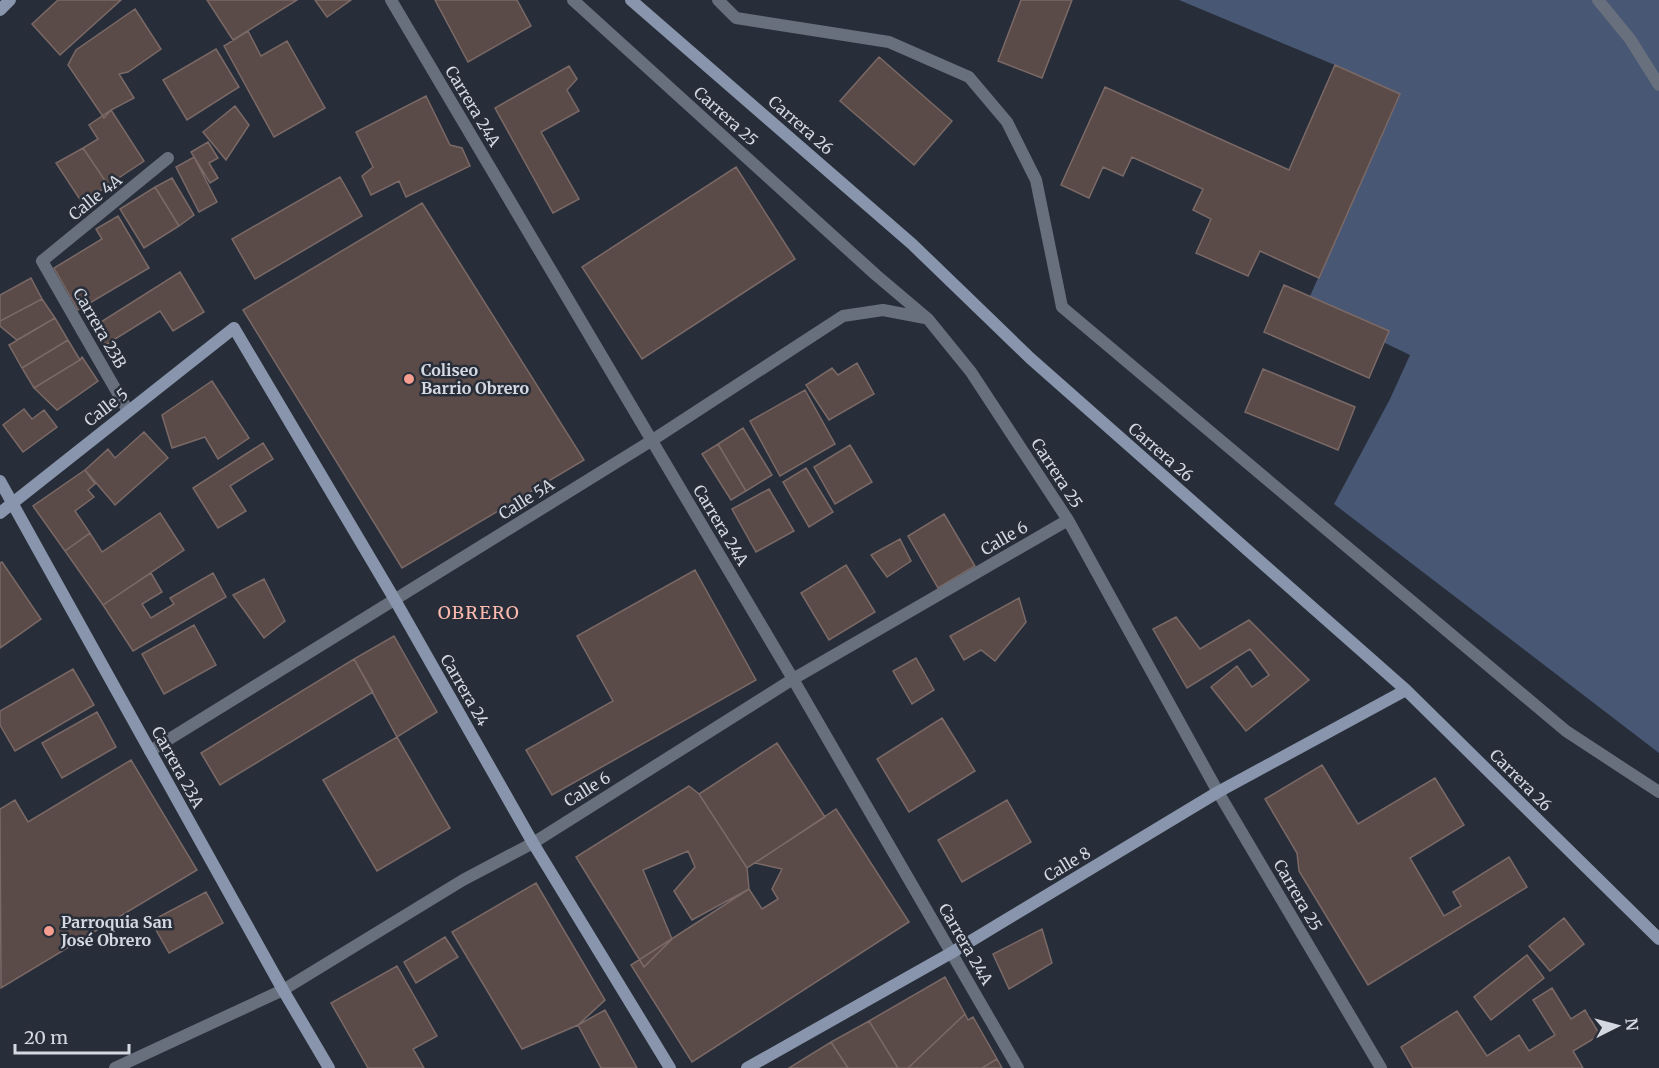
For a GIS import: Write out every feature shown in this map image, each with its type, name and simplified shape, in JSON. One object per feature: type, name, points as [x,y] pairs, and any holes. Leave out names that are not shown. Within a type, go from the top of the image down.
[{"type":"street","name":"Carrera 24A","points":[[391,0],[793,679],[1018,1068]]},
{"type":"street","name":"Carrera 25","points":[[573,0],[928,319],[971,372],[1068,520],[1218,792],[1380,1068]]},
{"type":"street","name":"Carrera 26","points":[[631,0],[912,244],[1030,358],[1406,690],[1659,939]]},
{"type":"street","points":[[718,0],[736,18],[889,42],[969,77],[1007,122],[1036,180],[1062,307],[1566,731],[1659,792]]},
{"type":"street","points":[[1598,0],[1630,39],[1659,85]]},
{"type":"street","name":"Calle 4A","points":[[42,261],[168,158]]},
{"type":"street","name":"Carrera 23B","points":[[42,261],[128,411]]},
{"type":"street","name":"Calle 5A","points":[[150,751],[651,441],[843,316],[882,310],[928,319]]},
{"type":"street","name":"Calle 5","points":[[0,513],[234,328]]},
{"type":"street","name":"Carrera 24","points":[[234,328],[395,600],[533,843],[670,1068]]},
{"type":"street","name":"Carrera 23A","points":[[0,481],[283,990],[329,1068]]},
{"type":"street","name":"Calle 6","points":[[115,1068],[283,990],[463,880],[533,843],[793,679],[1068,520]]},
{"type":"street","name":"Calle 8","points":[[747,1068],[951,953],[1218,792],[1406,690]]},
{"type":"shaded area","points":[[1179,0],[1659,0],[1659,753],[1334,504],[1390,399],[1410,355],[1306,305],[1400,95],[1335,65]]},
{"type":"building","points":[[58,0],[121,0],[60,55],[32,24]]},
{"type":"building","points":[[207,0],[297,0],[233,40]]},
{"type":"building","points":[[315,0],[351,0],[327,17]]},
{"type":"building","points":[[435,0],[517,0],[531,26],[468,62]]},
{"type":"building","points":[[1021,0],[1072,0],[1042,78],[998,61]]},
{"type":"building","points":[[135,9],[161,49],[128,72],[119,74],[134,98],[111,110],[104,118],[68,65],[76,50]]},
{"type":"building","points":[[248,31],[261,56],[287,41],[325,108],[274,137],[224,46]]},
{"type":"building","points":[[216,49],[239,87],[187,120],[163,80]]},
{"type":"building","points":[[879,57],[952,121],[914,165],[840,101]]},
{"type":"building","points":[[1335,65],[1400,94],[1319,278],[1260,251],[1248,276],[1196,253],[1211,219],[1193,210],[1203,189],[1132,157],[1123,176],[1103,167],[1089,198],[1061,185],[1105,87],[1289,170]]},
{"type":"building","points":[[569,66],[577,79],[567,90],[579,111],[541,132],[579,199],[553,213],[495,108]]},
{"type":"building","points":[[426,96],[450,145],[462,148],[470,166],[406,197],[399,181],[371,195],[362,176],[373,167],[356,132]]},
{"type":"building","points":[[235,106],[249,125],[226,160],[203,132]]},
{"type":"building","points":[[111,110],[144,161],[108,185],[83,148],[98,139],[89,125]]},
{"type":"building","points":[[208,142],[218,158],[209,163],[218,178],[210,183],[191,152]]},
{"type":"building","points":[[83,148],[108,185],[83,204],[56,163]]},
{"type":"building","points":[[194,157],[217,202],[199,212],[176,167]]},
{"type":"building","points":[[736,167],[795,259],[642,359],[582,267]]},
{"type":"building","points":[[340,177],[362,216],[255,279],[232,239]]},
{"type":"building","points":[[172,178],[194,215],[179,226],[155,187]]},
{"type":"building","points":[[155,187],[179,226],[144,248],[120,209]]},
{"type":"building","name":"Coliseo Barrio Obrero","points":[[422,203],[584,460],[402,568],[243,310]]},
{"type":"building","points":[[118,216],[149,268],[78,310],[54,268],[102,239],[96,229]]},
{"type":"building","points":[[180,272],[204,312],[173,331],[160,311],[104,346],[93,327]]},
{"type":"building","points":[[31,278],[42,299],[0,321],[0,295]]},
{"type":"building","points":[[1284,285],[1389,331],[1369,378],[1264,332]]},
{"type":"building","points":[[42,299],[55,318],[17,340],[0,326],[0,321]]},
{"type":"building","points":[[55,318],[68,340],[22,368],[9,345]]},
{"type":"building","points":[[68,340],[80,360],[34,388],[22,368]]},
{"type":"building","points":[[82,357],[98,381],[57,410],[34,388]]},
{"type":"building","points":[[857,363],[874,394],[829,420],[806,385],[832,368],[838,375]]},
{"type":"building","points":[[1263,369],[1355,407],[1338,450],[1245,412]]},
{"type":"building","points":[[212,381],[249,438],[218,459],[205,437],[172,448],[162,415]]},
{"type":"building","points":[[805,390],[835,444],[780,476],[750,421]]},
{"type":"building","points":[[24,409],[32,419],[44,410],[57,427],[23,452],[3,425]]},
{"type":"building","points":[[743,428],[772,475],[746,491],[718,444]]},
{"type":"building","points":[[144,432],[168,458],[115,505],[85,470],[108,449],[115,458]]},
{"type":"building","points":[[263,443],[273,459],[230,486],[246,511],[218,528],[193,488]]},
{"type":"building","points":[[718,444],[746,491],[731,500],[702,454]]},
{"type":"building","points":[[850,445],[872,482],[835,504],[814,467]]},
{"type":"building","points":[[806,468],[833,512],[809,527],[783,482]]},
{"type":"building","points":[[85,470],[95,484],[88,490],[94,497],[75,511],[90,533],[65,551],[33,506]]},
{"type":"building","points":[[769,489],[794,531],[756,552],[732,509]]},
{"type":"building","points":[[160,513],[184,550],[103,605],[65,551],[90,533],[102,552]]},
{"type":"building","points":[[944,514],[975,566],[938,588],[908,536]]},
{"type":"building","points":[[900,539],[911,561],[887,577],[871,555]]},
{"type":"building","points":[[2,562],[41,619],[0,648],[0,563]]},
{"type":"building","points":[[846,565],[875,612],[829,640],[801,593]]},
{"type":"building","points":[[695,570],[756,680],[552,795],[526,750],[613,701],[577,636]]},
{"type":"building","points":[[151,573],[162,592],[142,604],[151,618],[174,604],[170,598],[213,573],[226,597],[133,651],[103,605]]},
{"type":"building","points":[[264,579],[285,621],[264,638],[233,595]]},
{"type":"building","points":[[1019,598],[1026,622],[995,661],[981,650],[964,660],[950,636]]},
{"type":"building","points":[[1176,617],[1200,649],[1249,620],[1309,680],[1246,731],[1211,687],[1237,666],[1252,687],[1269,675],[1250,649],[1187,688],[1153,629]]},
{"type":"building","points":[[194,625],[216,665],[164,694],[142,654]]},
{"type":"building","points":[[394,636],[437,712],[397,737],[354,659]]},
{"type":"building","points":[[916,658],[934,690],[912,704],[893,671]]},
{"type":"building","points":[[354,659],[373,692],[220,785],[201,753]]},
{"type":"building","points":[[73,669],[94,705],[15,751],[0,725],[0,711]]},
{"type":"building","points":[[97,712],[116,747],[62,778],[42,743]]},
{"type":"building","points":[[942,718],[975,771],[909,812],[877,759]]},
{"type":"building","points":[[397,737],[450,828],[377,871],[323,780]]},
{"type":"building","points":[[777,743],[825,817],[747,868],[699,794]]},
{"type":"building","name":"Parroquia San José Obrero","points":[[131,760],[197,870],[1,988],[0,809],[15,800],[28,822]]},
{"type":"building","points":[[1322,765],[1358,824],[1435,778],[1464,825],[1410,858],[1444,916],[1461,906],[1453,892],[1509,857],[1527,887],[1368,985],[1299,871],[1297,853],[1265,799]]},
{"type":"building","points":[[689,786],[699,794],[747,868],[749,889],[692,920],[674,891],[695,867],[688,851],[643,870],[672,939],[644,967],[576,857]]},
{"type":"building","points":[[1007,800],[1031,842],[962,882],[938,840]]},
{"type":"building","points":[[836,809],[909,922],[692,1062],[631,965],[749,889],[762,909],[778,899],[772,889],[782,869],[755,863]]},
{"type":"building","points":[[536,883],[605,1000],[578,1025],[522,1049],[452,932]]},
{"type":"building","points":[[206,892],[223,923],[169,953],[151,921]]},
{"type":"building","points":[[1564,918],[1584,944],[1550,971],[1529,946]]},
{"type":"building","points":[[1042,929],[1052,963],[1009,989],[993,954]]},
{"type":"building","points":[[445,937],[458,957],[416,983],[404,962]]},
{"type":"building","points":[[1527,955],[1544,978],[1491,1020],[1474,997]]},
{"type":"building","points":[[397,966],[437,1036],[413,1049],[424,1068],[368,1068],[331,1003]]},
{"type":"building","points":[[945,977],[965,1014],[908,1068],[898,1068],[869,1021]]},
{"type":"building","points":[[1552,988],[1571,1019],[1585,1010],[1600,1035],[1573,1051],[1583,1068],[1413,1068],[1401,1047],[1457,1011],[1487,1056],[1519,1035],[1529,1051],[1555,1035],[1533,1000]]},
{"type":"building","points":[[605,1010],[637,1068],[601,1068],[578,1025]]},
{"type":"building","points":[[965,1014],[968,1020],[973,1017],[997,1059],[982,1068],[908,1068]]},
{"type":"building","points":[[869,1021],[898,1068],[848,1068],[831,1042]]},
{"type":"building","points":[[831,1042],[848,1068],[789,1068]]},
{"type":"building","points":[[997,1059],[1002,1068],[982,1068]]},
{"type":"place","name":"Coliseo Barrio Obrero","points":[[409,379]]},
{"type":"place","name":"Parroquia San José Obrero","points":[[49,931]]},
{"type":"district","name":"OBRERO","points":[[479,613]]}]
